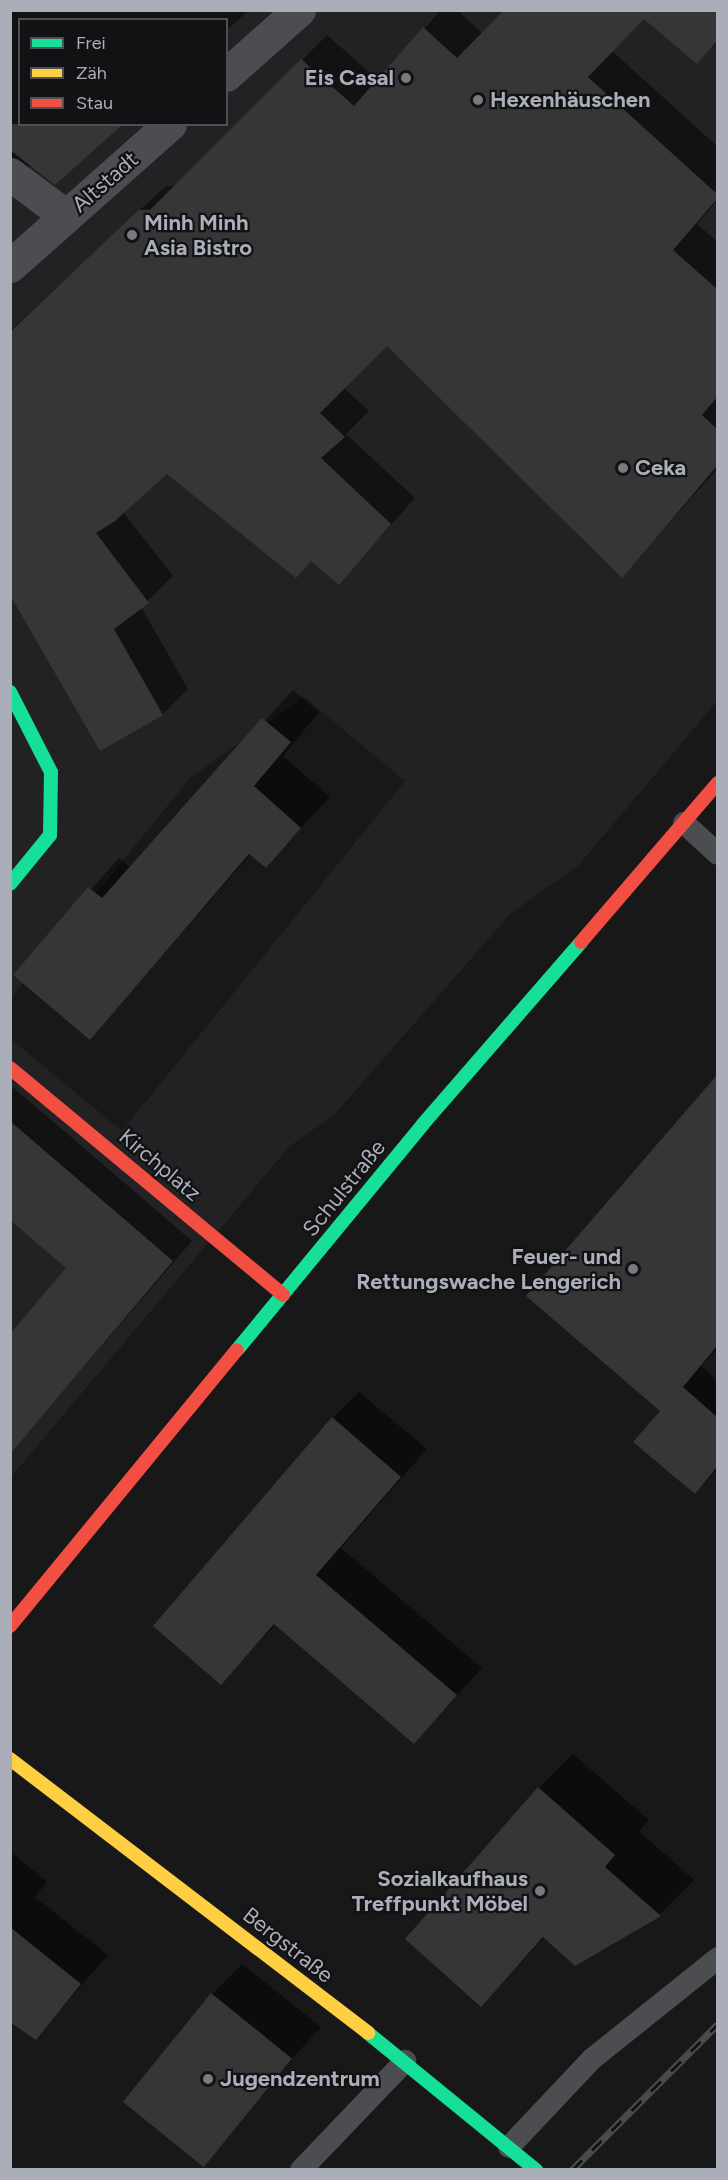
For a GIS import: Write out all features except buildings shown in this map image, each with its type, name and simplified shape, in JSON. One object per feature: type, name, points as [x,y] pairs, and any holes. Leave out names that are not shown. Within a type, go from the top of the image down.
[{"type":"street","points":[[228,73],[299,10]]},
{"type":"street","name":"Altstadt","points":[[10,266],[168,126]]},
{"type":"street","name":"Altstadt","points":[[10,174],[66,216]]},
{"type":"street","points":[[10,692],[51,772],[50,835],[10,884]]},
{"type":"street","name":"Schulstraße","points":[[10,1626],[423,1124],[717,783]]},
{"type":"street","name":"Kirchplatz","points":[[10,1068],[283,1295]]},
{"type":"street","name":"Bergstraße","points":[[10,1758],[405,2061],[536,2169]]},
{"type":"lane","points":[[684,823],[717,854]]},
{"type":"lane","points":[[509,2147],[592,2059],[717,1958]]},
{"type":"lane","points":[[301,2169],[405,2061]]},
{"type":"shaded area","points":[[11,11],[717,11],[717,701],[578,866],[511,913],[335,1114],[289,1147],[11,1477],[11,1039],[122,1131],[405,781],[304,697],[191,777],[11,998]]},
{"type":"railway","points":[[572,2170],[718,2024]]},
{"type":"traffic: fast","points":[[10,692],[51,772],[50,835],[10,884]]},
{"type":"traffic: fast","points":[[237,1350],[423,1124],[581,942]]},
{"type":"traffic: fast","points":[[368,2033],[536,2170]]},
{"type":"traffic: slow","points":[[10,1759],[368,2033]]},
{"type":"traffic: jam","points":[[581,942],[718,783]]},
{"type":"traffic: jam","points":[[10,1068],[283,1295]]},
{"type":"traffic: jam","points":[[10,1626],[237,1350]]},
{"type":"place","name":"Eis Casal","points":[[406,78]]},
{"type":"place","name":"Hexenhäuschen","points":[[478,100]]},
{"type":"place","name":"Minh Minh Asia Bistro","points":[[132,235]]},
{"type":"place","name":"Ceka","points":[[623,468]]},
{"type":"place","name":"Feuer- und Rettungswache Lengerich","points":[[633,1269]]},
{"type":"place","name":"Sozialkaufhaus Treffpunkt Möbel","points":[[540,1891]]},
{"type":"place","name":"Jugendzentrum","points":[[208,2079]]}]
